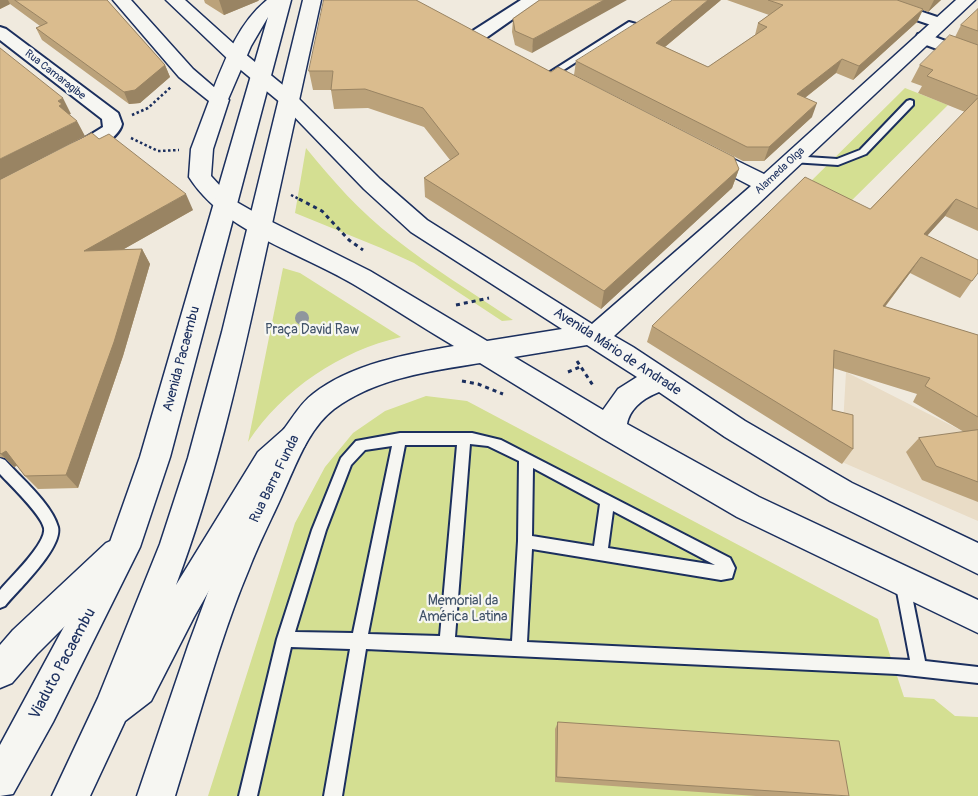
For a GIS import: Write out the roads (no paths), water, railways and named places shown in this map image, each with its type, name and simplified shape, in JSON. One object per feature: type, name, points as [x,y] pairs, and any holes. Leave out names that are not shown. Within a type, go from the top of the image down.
[{"type":"street","points":[[122,0],[186,74],[219,100]]},
{"type":"street","name":"Avenida Mário de Andrade","points":[[175,0],[237,57],[288,99],[372,184],[419,226],[590,335],[624,354],[735,429],[841,492],[978,559]]},
{"type":"street","points":[[278,0],[261,15],[237,57],[219,100],[202,149],[200,177],[224,205],[260,226],[361,277],[612,430],[748,507],[978,617]]},
{"type":"street","name":"Avenida Pacaembu","points":[[0,671],[25,642],[124,547],[155,457],[282,0]]},
{"type":"street","points":[[71,796],[112,710],[176,544],[203,458],[260,226],[312,0]]},
{"type":"street","points":[[468,31],[532,0]]},
{"type":"street","points":[[872,0],[940,23]]},
{"type":"street","name":"Alameda Olga","points":[[590,335],[610,325],[966,0]]},
{"type":"street","points":[[468,31],[500,47]]},
{"type":"street","name":"Rua Camaragibe","points":[[0,32],[111,123],[104,136],[57,161]]},
{"type":"street","points":[[924,38],[978,59]]},
{"type":"street","points":[[0,53],[18,46]]},
{"type":"street","points":[[689,146],[765,184]]},
{"type":"street","name":"Rua Barra Funda","points":[[156,796],[202,655],[233,568],[294,438],[308,418],[323,402],[353,384],[381,373],[417,364],[590,335]]},
{"type":"street","points":[[612,430],[615,414],[619,406],[632,392],[645,384],[660,380]]},
{"type":"street","points":[[112,710],[139,689],[182,606],[268,461],[294,438]]},
{"type":"street","name":"Viaduto Pacaembu","points":[[0,780],[40,709],[124,547]]},
{"type":"lane","points":[[551,74],[632,24]]},
{"type":"lane","points":[[792,159],[838,162],[863,152],[910,103]]},
{"type":"lane","points":[[333,796],[359,642],[400,439]]},
{"type":"lane","points":[[248,796],[286,639],[319,530],[346,462],[361,444],[400,439],[479,439],[496,444],[725,563],[728,568],[727,573],[721,574],[525,541]]},
{"type":"lane","points":[[447,644],[464,439]]},
{"type":"lane","points":[[519,649],[525,541],[526,458]]},
{"type":"lane","points":[[0,464],[39,509],[52,528],[51,537],[0,601]]},
{"type":"lane","points":[[600,553],[607,501]]},
{"type":"lane","points":[[902,579],[919,668]]},
{"type":"lane","points":[[286,639],[447,644],[919,668],[978,675]]},
{"type":"park label","name":"Praça David Raw","points":[[312,330]]},
{"type":"park label","name":"Memorial da América Latina","points":[[463,610]]}]
